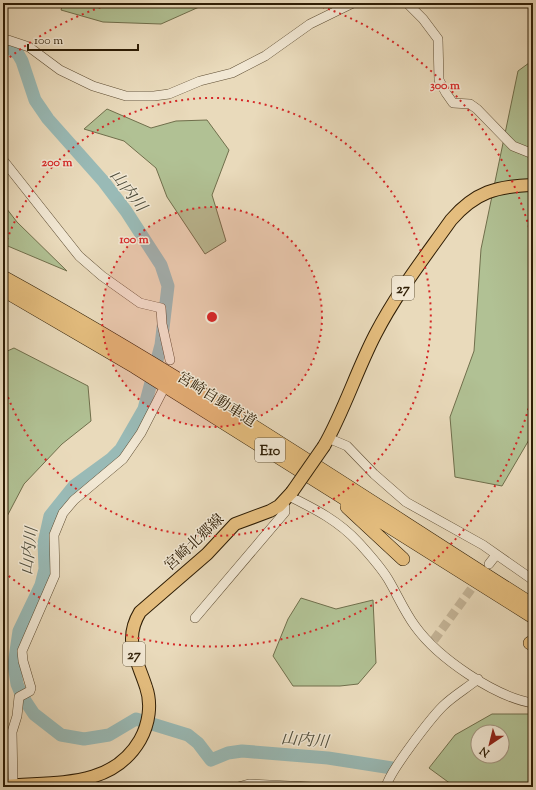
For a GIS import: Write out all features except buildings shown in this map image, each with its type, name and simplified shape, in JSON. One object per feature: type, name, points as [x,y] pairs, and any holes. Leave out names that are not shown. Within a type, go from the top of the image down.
[{"type":"highway","name":"宮崎自動車道","points":[[3,277],[127,348],[221,406],[533,605]]},
{"type":"highway","name":"宮崎自動車道","points":[[3,290],[129,363],[249,437],[533,617]]},
{"type":"highway","points":[[249,437],[267,454],[347,507],[403,559]]},
{"type":"main road","name":"宮崎北郷線","points":[[8,785],[97,776],[116,767],[128,756],[143,734],[148,717],[149,700],[147,688],[133,653],[131,636],[133,623],[136,618],[151,602],[207,554],[235,524],[270,511],[288,496],[326,442],[337,423],[374,336],[390,308],[450,220],[462,207],[489,191],[510,186],[533,185]]},
{"type":"street","points":[[3,43],[8,40],[29,46],[60,70],[93,86],[126,96],[154,96],[169,94],[200,81],[232,73],[265,56],[310,24],[353,3]]},
{"type":"street","points":[[407,3],[423,19],[438,39],[440,80],[453,103],[470,104],[477,109],[513,146],[533,154]]},
{"type":"street","points":[[3,160],[79,256],[140,303],[161,308],[162,324],[170,360]]},
{"type":"street","points":[[8,785],[12,732],[17,716],[19,697],[30,691],[31,688],[23,661],[22,651],[55,575],[54,535],[56,526],[63,513],[74,500],[123,459],[141,434],[162,392]]},
{"type":"street","points":[[326,442],[347,446],[374,474],[406,502],[496,555],[533,580]]},
{"type":"street","points":[[195,618],[285,512],[288,496],[335,520],[359,543],[387,578],[416,627],[447,659],[502,693],[533,703]]},
{"type":"street","points":[[489,564],[496,555]]},
{"type":"street","points":[[386,787],[388,780],[406,753],[443,706],[478,679]]},
{"type":"street","points":[[238,787],[252,785],[311,787]]},
{"type":"green space","points":[[63,3],[208,3],[161,24],[103,22],[61,10]]},
{"type":"green space","points":[[533,60],[533,433],[502,486],[455,477],[450,417],[474,351],[481,249],[518,71]]},
{"type":"green space","points":[[107,109],[151,128],[176,121],[207,120],[229,150],[212,195],[226,241],[205,254],[167,197],[156,168],[124,141],[84,129]]},
{"type":"green space","points":[[3,204],[17,222],[67,271],[3,244]]},
{"type":"green space","points":[[14,348],[88,386],[91,421],[62,444],[24,484],[3,524],[3,353]]},
{"type":"green space","points":[[301,598],[336,609],[373,600],[376,663],[358,684],[340,686],[293,686],[273,656],[288,619]]},
{"type":"green space","points":[[492,714],[533,714],[533,787],[455,787],[429,768],[455,735],[470,726],[470,764],[510,764],[510,724],[474,724]]},
{"type":"waterway","name":"山内川","points":[[3,43],[18,54],[22,61],[35,100],[48,119],[104,182],[126,211],[161,265],[168,286],[161,345],[144,409],[121,449],[111,459],[74,486],[50,516],[44,543],[45,569],[41,585],[19,631],[14,665],[17,684],[22,696],[34,714],[61,735],[84,739],[109,735],[136,719],[188,735],[198,743],[211,760],[228,753],[242,751],[328,758],[392,768]]},
{"type":"tunnel","points":[[434,640],[480,577]]}]
